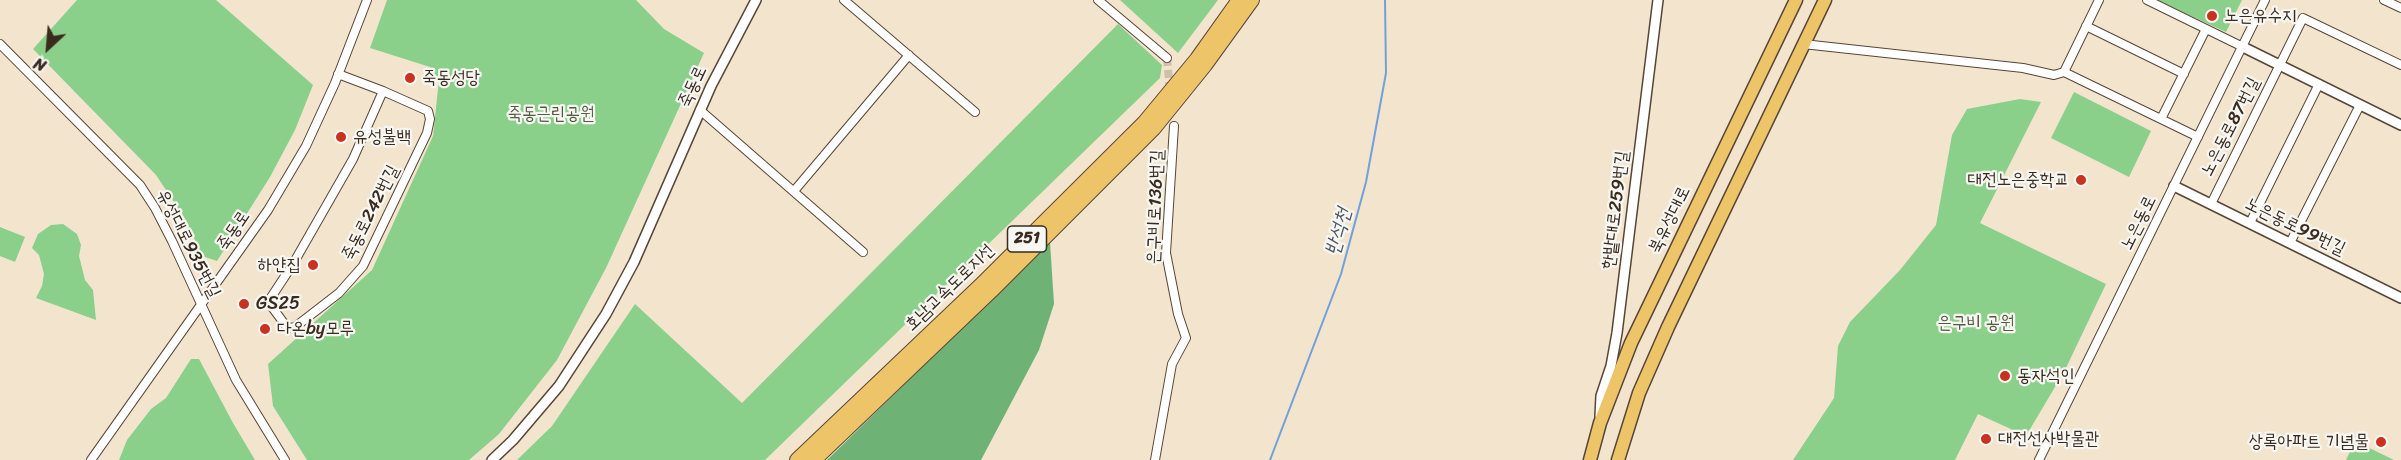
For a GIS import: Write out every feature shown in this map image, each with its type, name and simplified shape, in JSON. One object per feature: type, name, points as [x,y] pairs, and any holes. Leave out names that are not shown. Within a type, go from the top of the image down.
[{"type":"highway","name":"호남고속도로지선","points":[[797,460],[982,284],[1144,123],[1197,59],[1239,0]]},
{"type":"highway","name":"호남고속도로지선","points":[[814,460],[991,291],[1154,128],[1205,65],[1252,0]]},
{"type":"main road","name":"북유성대로","points":[[1590,460],[1600,423],[1632,343],[1796,0]]},
{"type":"main road","points":[[1618,460],[1639,393],[1668,327],[1825,0]]},
{"type":"street","name":"죽동로","points":[[92,460],[279,192],[306,146],[368,0]]},
{"type":"street","name":"죽동로","points":[[492,460],[520,433],[560,386],[606,314],[634,262],[700,110],[756,0]]},
{"type":"street","points":[[844,0],[975,112]]},
{"type":"street","points":[[1098,0],[1167,58]]},
{"type":"street","name":"한밭대로259번길","points":[[1600,423],[1601,396],[1614,355],[1658,0]]},
{"type":"street","points":[[2064,72],[2099,0]]},
{"type":"street","points":[[2147,0],[2243,47]]},
{"type":"street","name":"노은동로","points":[[2039,460],[2265,0]]},
{"type":"street","points":[[2384,0],[2401,8]]},
{"type":"street","name":"노은동로87번길","points":[[2211,204],[2303,18],[2401,65]]},
{"type":"street","points":[[2086,26],[2184,74]]},
{"type":"street","points":[[2161,119],[2206,29]]},
{"type":"street","name":"유성대로935번길","points":[[0,44],[140,185],[155,208],[203,304],[236,380],[285,460]]},
{"type":"street","points":[[1803,44],[2023,68],[2054,75],[2064,72],[2198,137]]},
{"type":"street","name":"노은동로87번길","points":[[2243,47],[2401,125]]},
{"type":"street","points":[[794,191],[909,56]]},
{"type":"street","name":"죽동로242번길","points":[[338,74],[383,91],[428,111],[430,119],[427,133],[363,266],[339,293],[295,327],[286,326],[272,307],[270,298],[294,264],[352,159],[383,91]]},
{"type":"street","points":[[2250,223],[2319,84]]},
{"type":"street","points":[[2290,243],[2360,105]]},
{"type":"street","points":[[700,110],[863,252]]},
{"type":"street","name":"은구비로136번길","points":[[1155,460],[1172,364],[1186,338],[1171,287],[1166,253],[1174,126]]},
{"type":"street","name":"노은동로99번길","points":[[2174,186],[2401,298]]},
{"type":"green space","points":[[77,0],[216,0],[313,85],[295,130],[270,177],[217,261],[202,256],[186,220],[156,175],[33,49]]},
{"type":"green space","name":"죽동근린공원","points":[[387,0],[636,0],[664,29],[704,53],[606,268],[557,360],[499,434],[469,460],[307,460],[273,406],[268,364],[372,270],[433,136],[439,80],[430,67],[370,48]]},
{"type":"green space","points":[[1120,0],[1218,0],[1178,53]]},
{"type":"green space","name":"노은유수지","points":[[2156,0],[2242,0],[2226,32]]},
{"type":"green space","points":[[1118,24],[1162,65],[1160,78],[765,460],[517,460],[552,426],[635,304],[742,403]]},
{"type":"green space","points":[[2074,92],[2151,131],[2129,177],[2051,138]]},
{"type":"green space","name":"은구비 공원","points":[[2020,99],[2041,102],[1980,223],[2106,284],[2065,370],[2026,436],[1978,414],[1955,460],[1793,460],[1834,398],[1838,346],[1850,322],[1900,270],[1936,225],[1952,135],[1967,109]]},
{"type":"green space","points":[[63,224],[77,234],[81,245],[79,256],[85,280],[93,290],[96,320],[36,298],[42,286],[44,274],[39,255],[32,248],[38,234],[51,225]]},
{"type":"green space","points":[[0,227],[25,237],[15,262],[0,256]]},
{"type":"green space","points":[[1050,242],[1054,304],[1039,350],[981,460],[827,460]]},
{"type":"green space","points":[[191,359],[199,359],[255,460],[119,460],[127,440],[151,409],[166,398]]},
{"type":"green space","points":[[2355,441],[2394,460],[2346,460]]},
{"type":"waterway","name":"반석천","points":[[1270,460],[1341,274],[1366,182],[1386,73],[1385,0]]},
{"type":"tunnel","points":[[1167,58],[1170,92]]},
{"type":"place","name":"노은유수지","points":[[2212,16]]},
{"type":"place","name":"죽동성당","points":[[410,78]]},
{"type":"place","name":"유성불백","points":[[341,137]]},
{"type":"place","name":"대전노은중학교","points":[[2081,180]]},
{"type":"place","name":"하얀집","points":[[313,265]]},
{"type":"place","name":"GS25","points":[[244,304]]},
{"type":"place","name":"다온by모루","points":[[265,329]]},
{"type":"place","name":"동자석인","points":[[2005,376]]},
{"type":"place","name":"대전선사박물관","points":[[1986,439]]},
{"type":"place","name":"상록아파트 기념물","points":[[2381,442]]}]
